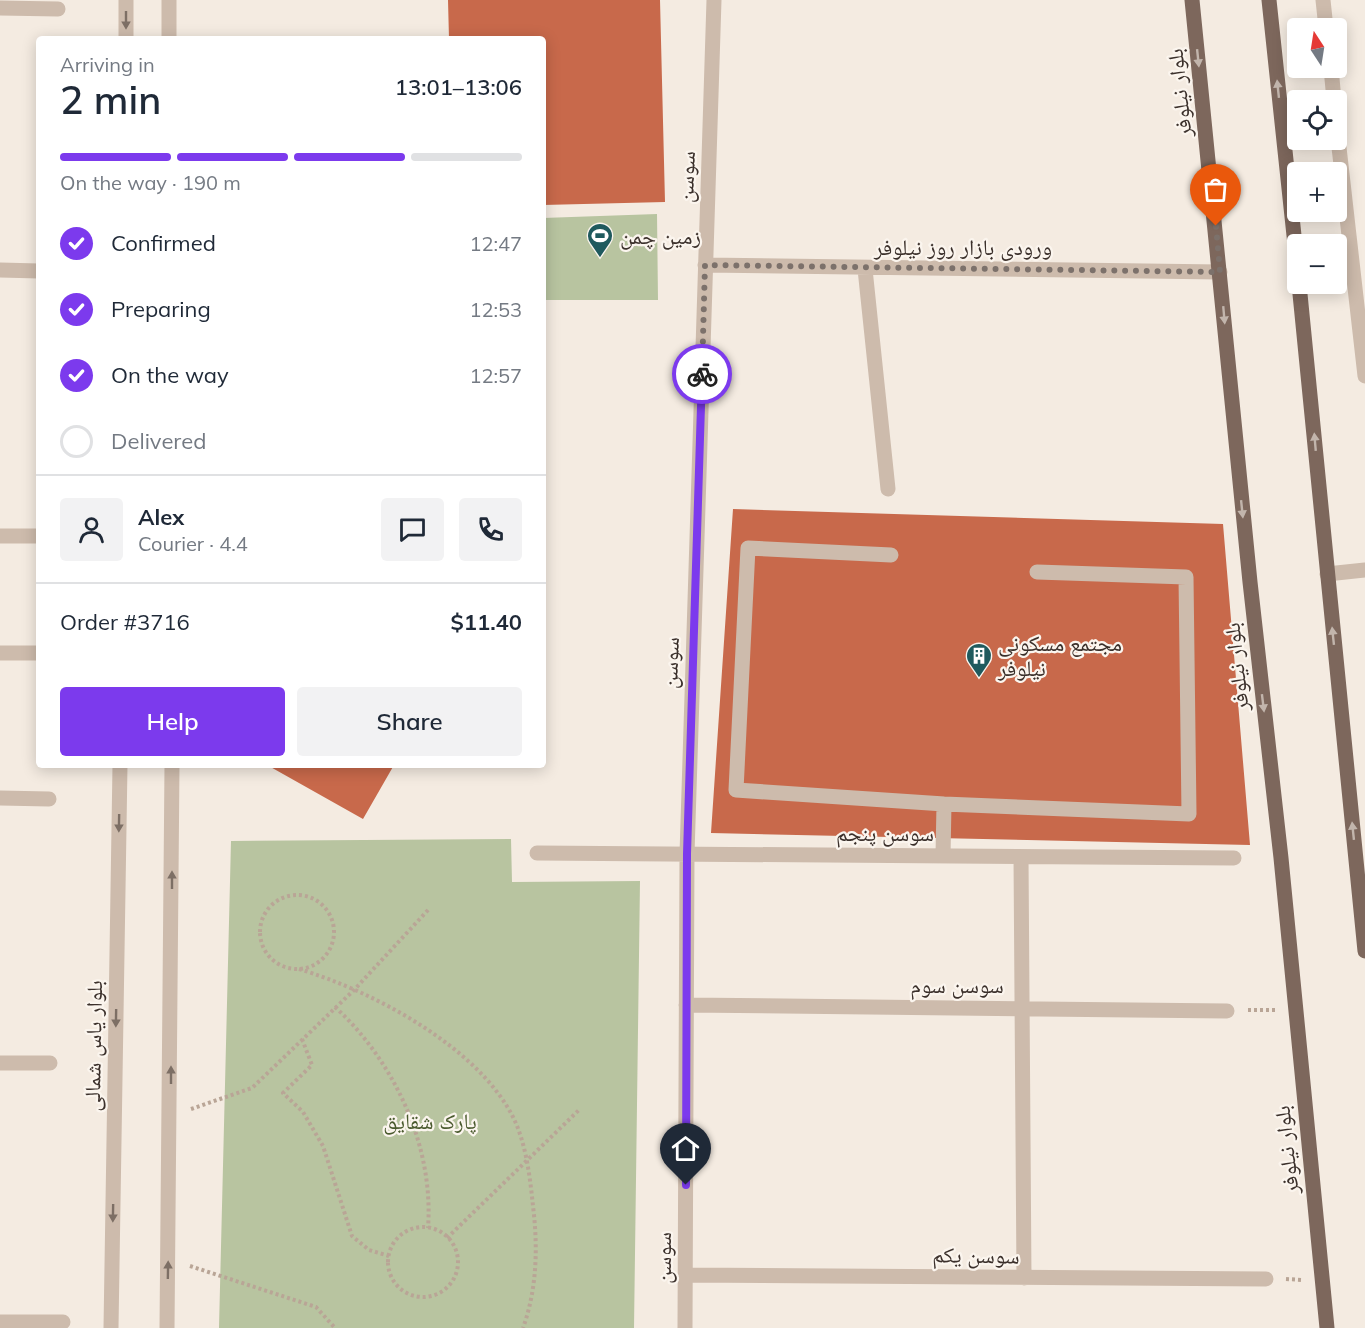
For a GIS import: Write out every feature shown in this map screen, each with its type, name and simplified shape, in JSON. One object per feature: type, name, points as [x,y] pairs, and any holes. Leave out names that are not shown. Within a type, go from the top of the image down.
[{"type":"main road","name":"بلوار نیلوفر","points":[[1192,0],[1327,1328]]},
{"type":"main road","points":[[1269,0],[1294,234]]},
{"type":"main road","points":[[1300,294],[1365,951]]},
{"type":"street","points":[[126,0],[126,36]]},
{"type":"street","points":[[169,0],[169,36]]},
{"type":"street","name":"سوسن","points":[[685,1328],[687,854],[714,0]]},
{"type":"street","points":[[1323,0],[1325,18]]},
{"type":"street","points":[[0,8],[58,9]]},
{"type":"street","points":[[1341,150],[1358,254],[1365,376]]},
{"type":"street","name":"ورودی بازار روز نیلوفر","points":[[705,265],[865,269],[1220,272]]},
{"type":"street","points":[[865,269],[888,489]]},
{"type":"street","points":[[0,270],[36,271]]},
{"type":"street","points":[[0,536],[36,536]]},
{"type":"street","points":[[891,555],[748,548],[736,790],[944,804],[1189,814],[1186,577],[1037,572]]},
{"type":"street","points":[[1327,574],[1365,570]]},
{"type":"street","points":[[0,653],[36,653]]},
{"type":"street","name":"بلوار یاس شمالی","points":[[111,1328],[120,768]]},
{"type":"street","points":[[167,1328],[171,1116],[172,768]]},
{"type":"street","points":[[0,798],[49,799]]},
{"type":"street","points":[[944,804],[944,856]]},
{"type":"street","name":"سوسن پنجم","points":[[537,853],[1234,858]]},
{"type":"street","points":[[1021,856],[1024,1008],[1024,1278]]},
{"type":"street","name":"سوسن سوم","points":[[686,1005],[1227,1011]]},
{"type":"street","points":[[0,1063],[50,1063]]},
{"type":"street","name":"سوسن یکم","points":[[686,1275],[1266,1279]]},
{"type":"street","points":[[0,1322],[63,1322]]},
{"type":"path","points":[[299,969],[322,959],[333,939],[334,927],[330,915],[322,904],[299,895],[275,902],[261,922],[260,935],[270,957],[279,964],[299,969],[354,990],[426,1030],[480,1074],[498,1093],[514,1120],[526,1162],[534,1214],[536,1254],[531,1298],[524,1328]]},
{"type":"path","points":[[171,1116],[252,1088],[354,990],[429,909]]},
{"type":"path","points":[[335,1007],[352,1022],[369,1044],[406,1108],[427,1177],[430,1203],[428,1228]]},
{"type":"path","points":[[1227,1011],[1295,1010]]},
{"type":"path","points":[[302,1039],[312,1065],[282,1093],[303,1112],[323,1146],[352,1236],[369,1250],[389,1256]]},
{"type":"path","points":[[447,1238],[580,1109]]},
{"type":"path","points":[[428,1228],[435,1229],[447,1238],[456,1250],[458,1268],[448,1287],[429,1297],[408,1294],[399,1288],[388,1268],[389,1256],[401,1235],[411,1229],[428,1228]]},
{"type":"path","points":[[168,1259],[316,1307],[335,1328]]},
{"type":"path","points":[[1266,1279],[1322,1280]]},
{"type":"green space","name":"زمین چمن","points":[[657,214],[658,300],[546,300],[546,218]]},
{"type":"green space","name":"پارک شقایق","points":[[511,839],[512,882],[640,881],[634,1328],[219,1328],[231,841]]},
{"type":"building","points":[[448,0],[660,0],[665,202],[546,205],[546,36],[449,36]]},
{"type":"building","name":"مجتمع مسکونی نیلوفر","points":[[733,509],[1223,524],[1250,845],[711,833]]},
{"type":"building","points":[[272,768],[392,768],[363,819]]},
{"type":"way so far","points":[[702,374],[705,265],[1220,272],[1216,226]]},
{"type":"place","name":"زمین چمن","points":[[600,259]]},
{"type":"place","name":"مجتمع مسکونی نیلوفر","points":[[979,679]]},
{"type":"route","points":[[686,1185],[687,854],[702,374]]}]
